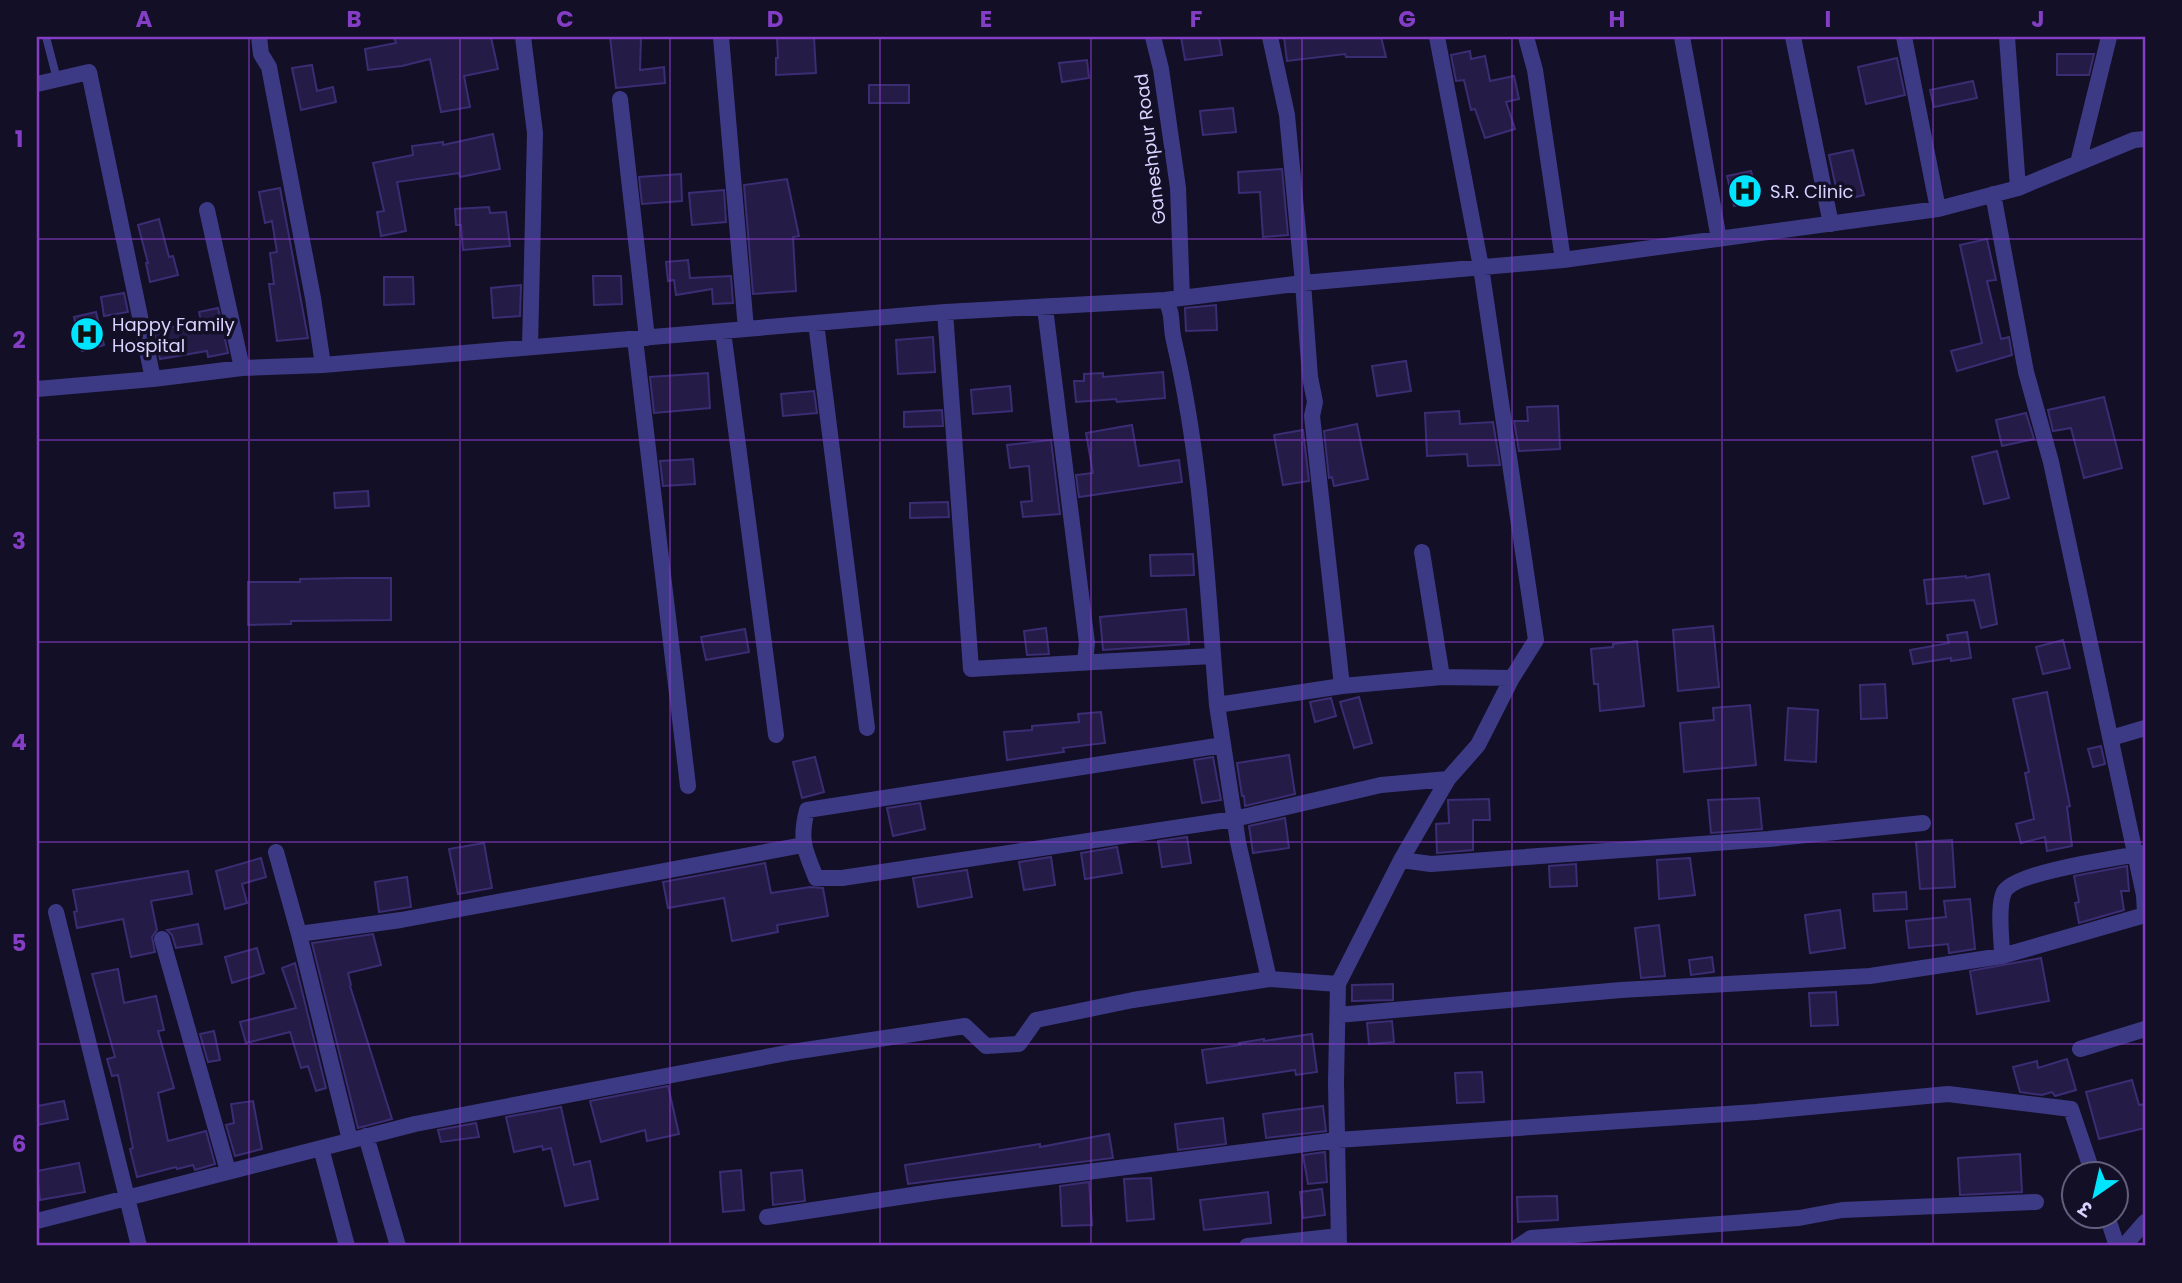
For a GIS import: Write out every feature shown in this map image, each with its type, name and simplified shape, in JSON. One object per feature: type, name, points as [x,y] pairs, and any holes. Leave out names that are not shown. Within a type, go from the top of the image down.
[{"type":"street","points":[[259,37],[261,54],[269,67],[313,298],[323,365]]},
{"type":"street","points":[[523,37],[535,133],[530,347]]},
{"type":"street","points":[[721,37],[746,329]]},
{"type":"street","name":"Ganeshpur Road","points":[[1153,37],[1161,69],[1178,188],[1182,299]]},
{"type":"street","points":[[1270,37],[1287,115],[1310,377],[1315,402],[1312,416],[1342,686]]},
{"type":"street","points":[[1247,1246],[1339,1241],[1336,1082],[1338,984],[1401,860],[1448,779],[1478,746],[1511,678],[1536,640],[1481,267],[1437,37]]},
{"type":"street","points":[[1526,37],[1537,84],[1563,260]]},
{"type":"street","points":[[1682,37],[1719,239]]},
{"type":"street","points":[[1793,37],[1830,223]]},
{"type":"street","points":[[1904,37],[1938,209]]},
{"type":"street","points":[[2007,37],[2018,188]]},
{"type":"street","points":[[2078,163],[2109,37]]},
{"type":"street","points":[[37,84],[89,72],[153,379]]},
{"type":"street","points":[[620,99],[641,338],[688,786]]},
{"type":"street","points":[[37,388],[153,379],[242,368],[323,365],[816,323],[1182,299],[1303,283],[1563,260],[1938,209],[2018,188],[2134,140],[2145,139]]},
{"type":"street","points":[[1338,1015],[1621,990],[1870,976],[2003,956],[2145,914],[2140,854],[2111,738],[2051,463],[2026,372],[1993,194]]},
{"type":"street","points":[[207,210],[242,368]]},
{"type":"street","points":[[1165,300],[1171,309],[1171,330],[1181,373],[1198,484],[1217,705],[1234,819],[1269,979]]},
{"type":"street","points":[[1045,308],[1087,643],[1085,662]]},
{"type":"street","points":[[945,313],[971,669],[1213,656]]},
{"type":"street","points":[[816,323],[867,728]]},
{"type":"street","points":[[723,331],[776,735]]},
{"type":"street","points":[[1422,552],[1442,677]]},
{"type":"street","points":[[1217,705],[1342,686],[1442,677],[1511,678]]},
{"type":"street","points":[[2111,738],[2145,727]]},
{"type":"street","points":[[1223,745],[807,810],[802,828],[803,845],[816,878],[842,878],[1234,819],[1381,785],[1448,779]]},
{"type":"street","points":[[1401,860],[1431,864],[1769,839],[1923,823]]},
{"type":"street","points":[[299,934],[401,920],[803,845]]},
{"type":"street","points":[[276,852],[358,1138],[398,1246]]},
{"type":"street","points":[[2003,956],[2000,907],[2008,885],[2029,876],[2140,854]]},
{"type":"street","points":[[56,912],[139,1246]]},
{"type":"street","points":[[162,939],[228,1171]]},
{"type":"street","points":[[37,1222],[415,1124],[779,1055],[965,1026],[986,1046],[1019,1044],[1036,1020],[1133,1000],[1269,979],[1338,984]]},
{"type":"street","points":[[2080,1049],[2145,1029]]},
{"type":"street","points":[[767,1217],[939,1191],[1337,1140],[1742,1113],[1948,1094],[2071,1109],[2088,1160]]},
{"type":"street","points":[[321,1148],[347,1246]]},
{"type":"street","points":[[1519,1246],[1531,1238],[1799,1218],[1842,1210],[2036,1202]]},
{"type":"street","points":[[2124,1246],[2145,1222]]},
{"type":"lane","points":[[46,37],[57,79]]},
{"type":"building","points":[[394,37],[491,37],[498,69],[464,76],[470,107],[441,112],[430,59],[368,70],[365,49],[396,43]]},
{"type":"building","points":[[610,37],[641,37],[640,70],[664,67],[665,83],[616,88]]},
{"type":"building","points":[[777,37],[814,37],[816,73],[776,75]]},
{"type":"building","points":[[1181,37],[1219,37],[1222,55],[1185,60]]},
{"type":"building","points":[[1284,37],[1381,37],[1386,57],[1346,57],[1345,54],[1287,61]]},
{"type":"building","points":[[1470,51],[1471,59],[1485,56],[1490,81],[1514,76],[1519,99],[1506,102],[1515,129],[1485,138],[1475,109],[1471,110],[1464,80],[1456,81],[1451,55]]},
{"type":"building","points":[[2057,54],[2094,54],[2089,75],[2057,75]]},
{"type":"building","points":[[1897,58],[1905,95],[1866,104],[1858,67]]},
{"type":"building","points":[[1087,60],[1089,78],[1062,82],[1059,63]]},
{"type":"building","points":[[312,65],[317,91],[333,87],[336,102],[301,110],[292,68]]},
{"type":"building","points":[[1973,81],[1977,98],[1934,107],[1930,90]]},
{"type":"building","points":[[869,85],[909,85],[909,103],[869,103]]},
{"type":"building","points":[[1233,108],[1236,132],[1203,135],[1200,111]]},
{"type":"building","points":[[493,134],[500,169],[460,177],[459,173],[397,182],[406,231],[381,236],[377,212],[384,211],[373,163],[413,155],[412,146],[443,142],[443,145]]},
{"type":"building","points":[[1853,150],[1864,195],[1843,200],[1840,187],[1836,188],[1829,155]]},
{"type":"building","points":[[1282,169],[1288,235],[1263,237],[1260,192],[1239,193],[1238,172]]},
{"type":"building","points":[[1751,171],[1759,199],[1734,206],[1727,176]]},
{"type":"building","points":[[681,174],[682,201],[642,204],[639,177]]},
{"type":"building","points":[[787,179],[799,236],[793,237],[796,291],[753,294],[744,185]]},
{"type":"building","points":[[280,188],[308,338],[277,341],[269,284],[274,284],[270,253],[277,252],[272,221],[265,223],[259,192]]},
{"type":"building","points":[[724,190],[726,222],[692,225],[689,193]]},
{"type":"building","points":[[489,207],[490,213],[506,212],[510,246],[463,250],[461,225],[456,225],[455,209]]},
{"type":"building","points":[[159,219],[169,257],[173,256],[178,275],[150,282],[138,225]]},
{"type":"building","points":[[1987,239],[1996,280],[1987,281],[2001,339],[2009,337],[2012,355],[1957,371],[1951,351],[1982,343],[1960,245]]},
{"type":"building","points":[[688,260],[690,278],[731,276],[733,303],[713,304],[712,289],[676,295],[674,280],[668,281],[666,262]]},
{"type":"building","points":[[593,276],[621,276],[622,304],[594,305]]},
{"type":"building","points":[[384,277],[413,277],[414,304],[384,305]]},
{"type":"building","points":[[521,285],[520,316],[493,318],[491,288]]},
{"type":"building","points":[[124,293],[128,312],[104,316],[101,297]]},
{"type":"building","points":[[1216,305],[1217,330],[1186,331],[1185,308]]},
{"type":"building","points":[[218,308],[228,353],[208,357],[207,351],[160,359],[154,330],[201,322],[199,312]]},
{"type":"building","points":[[96,312],[104,345],[82,351],[74,317]]},
{"type":"building","points":[[933,337],[935,372],[898,374],[896,340]]},
{"type":"building","points":[[1406,361],[1411,391],[1377,396],[1372,366]]},
{"type":"building","points":[[1163,372],[1165,398],[1076,402],[1074,381],[1084,381],[1084,374],[1103,373],[1103,377]]},
{"type":"building","points":[[708,373],[710,408],[654,413],[650,377]]},
{"type":"building","points":[[1010,386],[1012,411],[973,414],[971,390]]},
{"type":"building","points":[[814,391],[817,413],[783,416],[781,394]]},
{"type":"building","points":[[2104,397],[2122,468],[2084,478],[2071,428],[2053,431],[2048,410]]},
{"type":"building","points":[[1558,406],[1560,449],[1519,451],[1514,421],[1528,421],[1527,407]]},
{"type":"building","points":[[942,410],[943,426],[904,427],[904,412]]},
{"type":"building","points":[[1459,411],[1460,424],[1493,422],[1500,465],[1468,466],[1467,454],[1427,456],[1425,413]]},
{"type":"building","points":[[2026,413],[2034,439],[2002,446],[1996,420]]},
{"type":"building","points":[[1357,424],[1368,479],[1334,486],[1332,477],[1329,478],[1324,431]]},
{"type":"building","points":[[1132,425],[1139,466],[1179,460],[1182,482],[1079,497],[1076,475],[1093,473],[1086,433]]},
{"type":"building","points":[[1303,430],[1309,481],[1283,485],[1274,435]]},
{"type":"building","points":[[1051,440],[1060,514],[1023,517],[1021,502],[1032,501],[1029,466],[1010,468],[1007,445]]},
{"type":"building","points":[[1997,451],[2009,498],[1984,504],[1972,457]]},
{"type":"building","points":[[693,459],[695,484],[663,486],[660,461]]},
{"type":"building","points":[[368,491],[369,506],[335,508],[334,493]]},
{"type":"building","points":[[948,502],[949,517],[910,518],[910,503]]},
{"type":"building","points":[[1193,554],[1194,575],[1151,576],[1150,555]]},
{"type":"building","points":[[1989,574],[1997,624],[1981,628],[1974,600],[1927,604],[1924,580]]},
{"type":"building","points":[[391,578],[391,620],[291,621],[291,624],[248,625],[248,582]]},
{"type":"building","points":[[1186,609],[1189,644],[1103,650],[1100,617]]},
{"type":"building","points":[[1713,626],[1719,687],[1678,691],[1673,630]]},
{"type":"building","points":[[1046,628],[1049,654],[1027,655],[1024,631]]},
{"type":"building","points":[[745,629],[749,652],[706,660],[701,637]]},
{"type":"building","points":[[1967,632],[1971,658],[1913,664],[1910,650],[1949,643],[1947,635]]},
{"type":"building","points":[[2063,640],[2070,668],[2043,674],[2036,647]]},
{"type":"building","points":[[1637,641],[1644,706],[1600,711],[1591,649]]},
{"type":"building","points":[[1885,684],[1887,718],[1861,719],[1860,685]]},
{"type":"building","points":[[2047,692],[2070,806],[2067,807],[2072,846],[2047,851],[2045,837],[2021,843],[2016,824],[2034,819],[2025,773],[2029,772],[2013,699]]},
{"type":"building","points":[[1359,697],[1372,743],[1354,748],[1340,702]]},
{"type":"building","points":[[1331,698],[1336,716],[1315,722],[1310,702]]},
{"type":"building","points":[[1750,705],[1756,765],[1684,772],[1680,723],[1714,720],[1713,708]]},
{"type":"building","points":[[1788,708],[1818,710],[1816,762],[1785,760]]},
{"type":"building","points":[[1101,712],[1105,743],[1063,748],[1064,752],[1007,760],[1004,732],[1032,730],[1032,726],[1079,722],[1078,714]]},
{"type":"building","points":[[2101,746],[2105,764],[2093,767],[2088,749]]},
{"type":"building","points":[[1289,755],[1295,794],[1245,806],[1237,763]]},
{"type":"building","points":[[815,757],[824,792],[802,798],[793,762]]},
{"type":"building","points":[[1213,757],[1221,800],[1202,803],[1194,760]]},
{"type":"building","points":[[1759,798],[1762,829],[1711,833],[1708,800]]},
{"type":"building","points":[[1489,799],[1490,820],[1473,820],[1473,850],[1437,853],[1436,824],[1449,823],[1448,800]]},
{"type":"building","points":[[920,803],[925,829],[893,836],[887,808]]},
{"type":"building","points":[[1285,818],[1289,848],[1253,853],[1249,826]]},
{"type":"building","points":[[1187,837],[1191,863],[1162,867],[1158,841]]},
{"type":"building","points":[[1952,840],[1955,887],[1920,889],[1916,842]]},
{"type":"building","points":[[484,843],[492,888],[458,894],[449,849]]},
{"type":"building","points":[[1117,847],[1122,873],[1085,879],[1081,853]]},
{"type":"building","points":[[1051,857],[1055,885],[1024,890],[1019,862]]},
{"type":"building","points":[[261,858],[266,877],[242,884],[247,903],[225,909],[216,871]]},
{"type":"building","points":[[1690,858],[1695,895],[1659,899],[1657,860]]},
{"type":"building","points":[[765,863],[771,893],[810,887],[823,888],[828,916],[777,925],[778,932],[732,941],[724,898],[668,908],[663,882]]},
{"type":"building","points":[[1576,864],[1577,886],[1550,887],[1549,866]]},
{"type":"building","points":[[2127,866],[2129,891],[2121,891],[2124,910],[2079,923],[2075,903],[2079,902],[2074,876]]},
{"type":"building","points":[[967,870],[972,897],[918,907],[913,878]]},
{"type":"building","points":[[188,871],[192,894],[151,901],[157,930],[152,937],[155,952],[131,957],[123,919],[77,928],[73,890]]},
{"type":"building","points":[[407,877],[411,907],[379,912],[375,882]]},
{"type":"building","points":[[1906,892],[1907,909],[1874,911],[1873,894]]},
{"type":"building","points":[[1970,899],[1975,949],[1949,953],[1948,944],[1909,948],[1906,921],[1946,917],[1944,901]]},
{"type":"building","points":[[1840,910],[1845,948],[1810,953],[1805,915]]},
{"type":"building","points":[[198,924],[202,944],[176,948],[172,935],[167,930]]},
{"type":"building","points":[[1659,925],[1665,976],[1641,978],[1635,928]]},
{"type":"building","points":[[373,934],[381,965],[348,973],[392,1119],[358,1128],[312,943]]},
{"type":"building","points":[[257,948],[264,973],[232,983],[225,957]]},
{"type":"building","points":[[1712,957],[1714,972],[1691,975],[1689,960]]},
{"type":"building","points":[[2041,958],[2049,1001],[1977,1014],[1970,971]]},
{"type":"building","points":[[295,963],[326,1088],[316,1091],[308,1066],[301,1068],[290,1032],[246,1043],[240,1022],[296,1008],[282,968]]},
{"type":"building","points":[[118,969],[124,1003],[156,996],[164,1030],[158,1031],[174,1088],[158,1093],[168,1141],[206,1131],[215,1164],[195,1170],[193,1165],[177,1169],[176,1167],[137,1177],[118,1075],[112,1076],[107,1059],[115,1057],[92,974]]},
{"type":"building","points":[[1393,984],[1393,1000],[1352,1001],[1352,985]]},
{"type":"building","points":[[1836,992],[1838,1025],[1811,1026],[1809,993]]},
{"type":"building","points":[[1392,1021],[1394,1042],[1369,1044],[1367,1023]]},
{"type":"building","points":[[214,1031],[220,1060],[208,1062],[200,1034]]},
{"type":"building","points":[[1312,1034],[1317,1072],[1296,1075],[1295,1070],[1207,1083],[1202,1050]]},
{"type":"building","points":[[2067,1059],[2076,1090],[2055,1096],[2052,1092],[2042,1095],[2020,1092],[2013,1067],[2037,1061],[2038,1068]]},
{"type":"building","points":[[1482,1072],[1484,1102],[1457,1103],[1455,1073]]},
{"type":"building","points":[[2132,1080],[2139,1105],[2145,1104],[2145,1128],[2099,1139],[2086,1092]]},
{"type":"building","points":[[668,1086],[679,1134],[647,1141],[645,1130],[601,1142],[590,1101]]},
{"type":"building","points":[[64,1101],[68,1119],[37,1125],[37,1106]]},
{"type":"building","points":[[253,1101],[262,1149],[235,1156],[226,1125],[234,1123],[231,1104]]},
{"type":"building","points":[[1323,1106],[1326,1131],[1266,1138],[1263,1114]]},
{"type":"building","points":[[561,1107],[574,1165],[590,1161],[598,1199],[565,1206],[551,1148],[543,1150],[542,1146],[514,1152],[506,1117]]},
{"type":"building","points":[[1223,1118],[1226,1144],[1178,1150],[1175,1124]]},
{"type":"building","points":[[476,1123],[479,1137],[441,1142],[438,1130]]},
{"type":"building","points":[[1109,1134],[1113,1158],[908,1184],[905,1165],[1040,1144],[1040,1147]]},
{"type":"building","points":[[1325,1152],[1327,1182],[1308,1184],[1303,1155]]},
{"type":"building","points":[[2020,1154],[2022,1192],[1960,1195],[1958,1158]]},
{"type":"building","points":[[79,1163],[85,1192],[40,1200],[37,1171]]},
{"type":"building","points":[[741,1170],[744,1210],[723,1212],[720,1172]]},
{"type":"building","points":[[802,1170],[805,1201],[773,1205],[771,1173]]},
{"type":"building","points":[[1151,1178],[1154,1219],[1127,1221],[1124,1179]]},
{"type":"building","points":[[1089,1182],[1092,1225],[1062,1226],[1060,1186]]},
{"type":"building","points":[[1322,1189],[1325,1215],[1303,1218],[1300,1192]]},
{"type":"building","points":[[1268,1192],[1271,1223],[1204,1230],[1200,1200]]},
{"type":"building","points":[[1557,1196],[1558,1220],[1518,1222],[1517,1197]]},
{"type":"place","name":"S.R. Clinic","points":[[1745,191]]},
{"type":"place","name":"Happy Family Hospital","points":[[87,334]]}]
